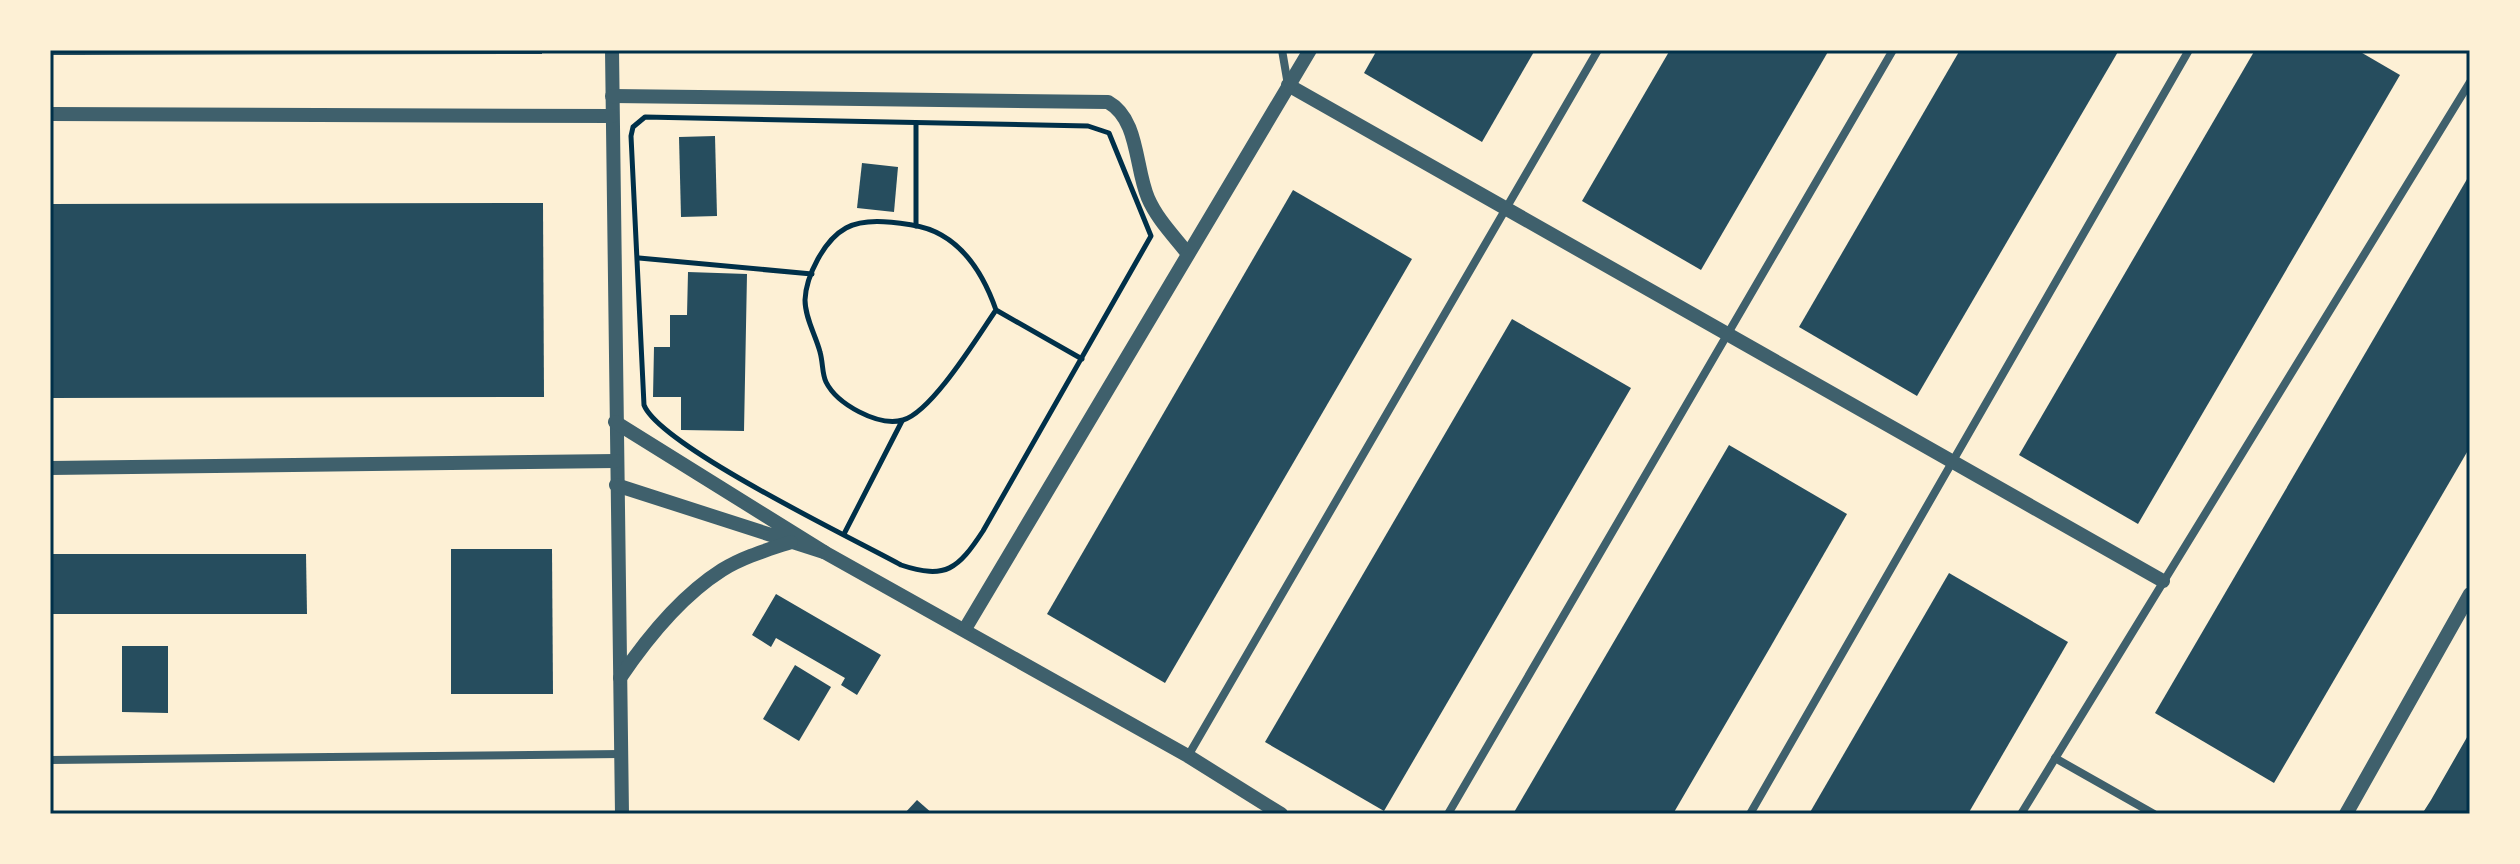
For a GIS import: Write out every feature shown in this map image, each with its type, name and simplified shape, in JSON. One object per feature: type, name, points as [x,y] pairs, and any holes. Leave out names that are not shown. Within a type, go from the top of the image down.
[{"type":"street","points":[[612,50],[622,814]]},
{"type":"street","points":[[1282,50],[1288,85]]},
{"type":"street","points":[[965,629],[1310,50]]},
{"type":"street","points":[[1188,756],[1598,50]]},
{"type":"street","points":[[1448,814],[1893,50]]},
{"type":"street","points":[[1750,814],[2189,50]]},
{"type":"street","points":[[2021,814],[2470,82]]},
{"type":"street","points":[[1288,85],[2163,581]]},
{"type":"street","points":[[612,96],[1108,102],[1121,109],[1128,124],[1140,175],[1154,211],[1188,254]]},
{"type":"street","points":[[50,114],[612,116]]},
{"type":"street","points":[[615,422],[824,552],[1188,756],[1281,814]]},
{"type":"street","points":[[50,468],[616,461]]},
{"type":"street","points":[[616,485],[824,552]]},
{"type":"street","points":[[619,678],[640,647],[720,571],[743,558],[791,542]]},
{"type":"street","points":[[2346,814],[2470,594]]},
{"type":"street","points":[[50,760],[621,754]]},
{"type":"street","points":[[2055,758],[2154,814]]},
{"type":"path","points":[[645,117],[916,122],[1088,126],[1109,133],[1151,236],[983,531],[968,554],[951,569],[938,573],[922,572],[901,565],[715,464],[666,431],[644,405],[633,127],[645,117]]},
{"type":"path","points":[[916,122],[916,226]]},
{"type":"path","points":[[996,310],[938,392],[921,411],[902,421],[884,420],[860,411],[837,397],[824,380],[820,352],[805,300],[812,274],[831,241],[846,228],[877,221],[916,226],[948,237],[976,265],[988,286],[996,310],[1082,359]]},
{"type":"path","points":[[614,255],[812,274]]},
{"type":"path","points":[[844,534],[902,421]]},
{"type":"building","points":[[50,50],[542,50],[542,54],[50,55]]},
{"type":"building","points":[[1377,50],[1535,50],[1482,142],[1364,73]]},
{"type":"building","points":[[1670,50],[1829,50],[1701,270],[1582,201]]},
{"type":"building","points":[[1960,50],[2119,50],[1917,396],[1799,327]]},
{"type":"building","points":[[2255,50],[2357,50],[2400,75],[2138,524],[2019,455]]},
{"type":"building","points":[[715,136],[717,216],[681,217],[679,137]]},
{"type":"building","points":[[862,163],[898,167],[894,212],[857,208]]},
{"type":"building","points":[[2470,174],[2470,447],[2274,783],[2155,713]]},
{"type":"building","points":[[1293,190],[1412,259],[1165,683],[1047,614]]},
{"type":"building","points":[[543,203],[544,397],[50,398],[50,204]]},
{"type":"building","points":[[688,272],[747,274],[744,431],[681,430],[681,397],[653,397],[654,347],[670,347],[670,315],[687,315]]},
{"type":"building","points":[[1512,319],[1631,388],[1384,811],[1265,742]]},
{"type":"building","points":[[1729,445],[1847,514],[1673,814],[1513,814]]},
{"type":"building","points":[[451,549],[552,549],[553,694],[451,694]]},
{"type":"building","points":[[50,554],[306,554],[307,614],[50,614]]},
{"type":"building","points":[[1949,573],[2068,642],[1968,814],[1809,814]]},
{"type":"building","points":[[776,594],[881,655],[857,695],[841,685],[845,678],[776,638],[771,647],[752,635]]},
{"type":"building","points":[[122,646],[168,646],[168,713],[122,712]]},
{"type":"building","points":[[795,665],[831,687],[799,741],[763,719]]},
{"type":"building","points":[[2470,732],[2470,814],[2422,814],[2431,800]]},
{"type":"building","points":[[917,800],[933,814],[904,814]]}]
